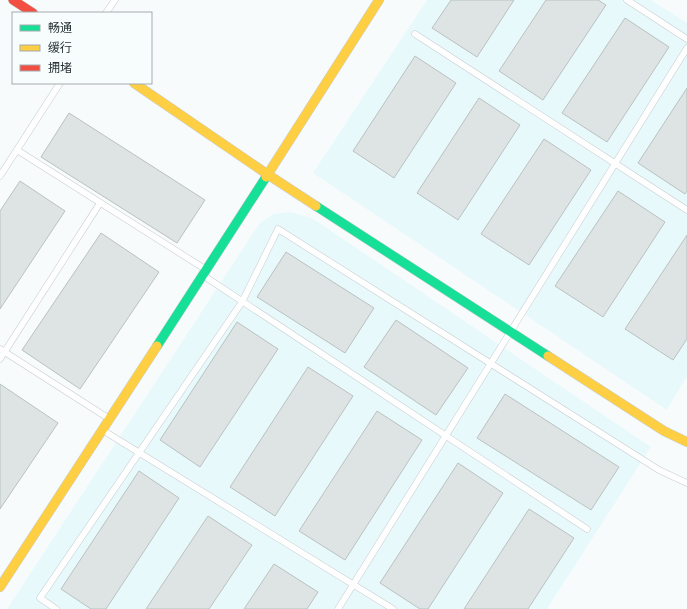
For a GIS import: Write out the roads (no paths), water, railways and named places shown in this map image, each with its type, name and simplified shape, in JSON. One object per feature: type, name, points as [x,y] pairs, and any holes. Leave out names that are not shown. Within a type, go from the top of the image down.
[{"type":"street","points":[[13,0],[31,12]]},
{"type":"street","points":[[0,587],[103,430],[379,0]]},
{"type":"street","points":[[135,84],[267,174],[664,431],[687,442]]},
{"type":"lane","points":[[107,12],[115,0]]},
{"type":"lane","points":[[627,0],[687,39]]},
{"type":"lane","points":[[415,34],[687,210]]},
{"type":"lane","points":[[338,609],[687,48]]},
{"type":"lane","points":[[0,176],[59,84]]},
{"type":"lane","points":[[17,150],[100,203],[204,273],[242,302],[587,529]]},
{"type":"lane","points":[[0,359],[2,350],[100,203]]},
{"type":"lane","points":[[56,609],[40,598],[242,302],[278,229],[659,470],[687,483]]},
{"type":"lane","points":[[2,350],[110,419]]},
{"type":"lane","points":[[103,430],[393,609]]}]
